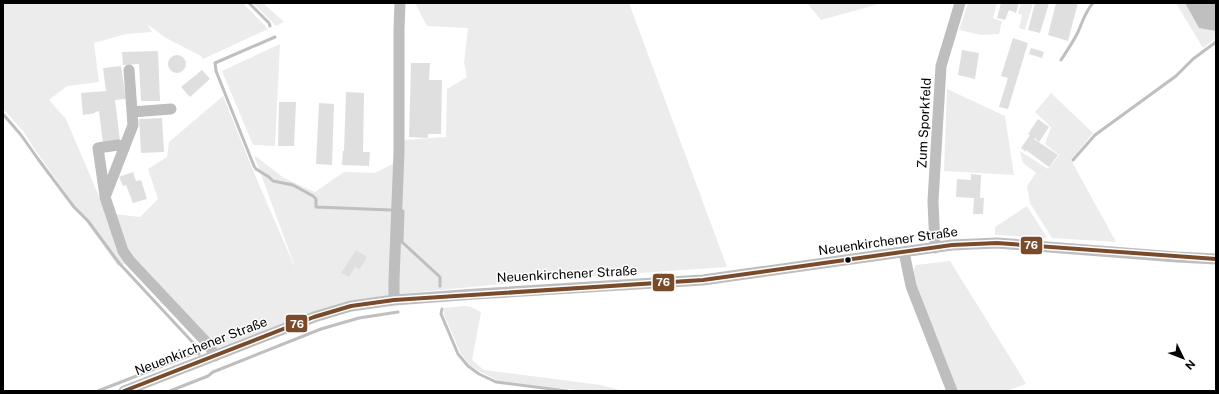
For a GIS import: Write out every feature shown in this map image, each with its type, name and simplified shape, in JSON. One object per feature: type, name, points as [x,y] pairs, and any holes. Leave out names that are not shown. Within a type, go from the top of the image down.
[{"type":"street","points":[[394,300],[399,152],[400,3]]},
{"type":"street","name":"Zum Sporkfeld","points":[[935,248],[933,201],[941,66],[960,3]]},
{"type":"street","points":[[105,197],[133,125],[128,70]]},
{"type":"street","points":[[132,112],[171,109]]},
{"type":"street","points":[[124,148],[118,145],[98,148],[105,197],[123,251],[130,261],[208,344],[215,356]]},
{"type":"street","name":"Neuenkirchener Straße","points":[[124,391],[314,316],[351,306],[394,300],[703,280],[935,248],[997,243],[1216,259]]},
{"type":"street","points":[[904,252],[911,286],[952,391]]},
{"type":"shaded area","points":[[3,3],[243,3],[268,29],[203,59],[201,56],[166,38],[147,24],[152,32],[126,34],[94,43],[99,82],[67,86],[49,100],[66,119],[106,213],[140,217],[158,199],[148,169],[167,157],[169,142],[223,96],[296,270],[254,155],[284,178],[315,192],[344,172],[375,173],[402,159],[404,140],[446,137],[447,89],[467,77],[464,63],[468,28],[427,26],[415,3],[629,3],[727,267],[536,280],[398,294],[350,301],[217,350],[136,261],[118,266],[33,147],[24,132],[3,109]]},
{"type":"shaded area","points":[[253,3],[263,3],[284,22],[276,26]]},
{"type":"shaded area","points":[[807,3],[882,3],[821,20]]},
{"type":"shaded area","points":[[968,3],[997,3],[993,18],[1002,21],[999,34],[981,35],[959,30]]},
{"type":"shaded area","points":[[1021,3],[1033,3],[1025,30],[1019,28],[1022,15],[1018,13]]},
{"type":"shaded area","points":[[1176,3],[1185,3],[1199,28],[1214,31],[1216,29],[1216,38],[1203,48]]},
{"type":"shaded area","points":[[1185,3],[1216,3],[1215,31],[1199,28]]},
{"type":"shaded area","points":[[280,44],[275,146],[253,145],[222,71]]},
{"type":"shaded area","points":[[947,89],[1005,116],[1014,175],[944,171]]},
{"type":"shaded area","points":[[1051,93],[1093,133],[1071,160],[1116,242],[1052,238],[1030,203],[1027,186],[1036,173],[1023,163],[1020,151],[1048,169],[1059,155],[1045,144],[1051,127],[1035,112]]},
{"type":"shaded area","points":[[1027,206],[1047,238],[995,235],[995,227]]},
{"type":"shaded area","points":[[950,261],[1026,384],[1006,391],[957,391],[914,279],[914,269],[916,265]]},
{"type":"shaded area","points":[[465,306],[481,312],[472,360],[484,370],[601,385],[624,391],[583,391],[499,381],[481,372],[470,365],[461,354],[444,315],[444,308]]},
{"type":"building","points":[[1001,3],[1019,3],[1016,13],[1009,10],[1005,20],[997,18]]},
{"type":"building","points":[[1035,3],[1049,3],[1040,33],[1028,30]]},
{"type":"building","points":[[1056,3],[1078,3],[1068,41],[1048,35]]},
{"type":"building","points":[[1013,38],[1028,43],[1008,109],[999,107],[1008,78],[1001,76]]},
{"type":"building","points":[[1031,48],[1044,52],[1042,58],[1029,54]]},
{"type":"building","points":[[962,50],[979,53],[975,79],[958,75]]},
{"type":"building","points":[[158,51],[160,101],[141,101],[139,64],[123,65],[122,52]]},
{"type":"building","points":[[177,55],[183,58],[186,64],[183,70],[177,73],[171,70],[168,64],[171,58]]},
{"type":"building","points":[[411,63],[430,63],[429,80],[442,80],[441,134],[428,134],[428,138],[409,137]]},
{"type":"building","points":[[121,66],[126,99],[115,100],[120,141],[103,143],[99,111],[83,115],[81,93],[106,91],[103,68]]},
{"type":"building","points":[[202,70],[210,79],[190,97],[181,87]]},
{"type":"building","points":[[346,92],[364,93],[363,152],[370,152],[369,166],[342,165],[344,151]]},
{"type":"building","points":[[279,102],[296,102],[294,146],[278,146]]},
{"type":"building","points":[[319,103],[334,104],[332,165],[316,164]]},
{"type":"building","points":[[162,118],[164,152],[141,153],[139,119]]},
{"type":"building","points":[[1038,119],[1049,127],[1039,142],[1035,138],[1034,139],[1058,155],[1049,167],[1021,148]]},
{"type":"building","points":[[133,172],[136,181],[141,180],[147,199],[133,203],[126,185],[123,186],[119,177]]},
{"type":"building","points":[[971,174],[981,175],[980,198],[984,198],[983,214],[973,214],[974,198],[956,197],[957,179],[971,180]]},
{"type":"building","points":[[356,250],[367,257],[360,269],[355,267],[349,277],[341,273]]},
{"type":"waterway","points":[[249,3],[269,23],[270,26]]},
{"type":"waterway","points":[[1061,60],[1078,32],[1086,13],[1093,3]]},
{"type":"waterway","points":[[275,37],[215,63],[216,71],[256,169],[273,181],[293,185],[313,196],[316,199],[316,207],[391,210]]},
{"type":"waterway","points":[[1073,160],[1095,135],[1176,76],[1193,59],[1216,42]]},
{"type":"waterway","points":[[3,114],[21,135],[74,207],[88,221],[119,263],[197,347],[199,354]]},
{"type":"waterway","points":[[401,211],[403,211],[402,242],[440,277],[440,286]]},
{"type":"waterway","points":[[442,309],[441,314],[458,354],[468,366],[479,374],[496,382],[567,391]]},
{"type":"waterway","points":[[170,391],[208,376],[213,372],[321,329],[359,318],[398,312]]},
{"type":"waterway","points":[[98,391],[198,352]]},
{"type":"transit line","name":"76","points":[[124,391],[314,317],[351,306],[394,300],[703,280],[952,245],[997,243],[1216,259]]}]
